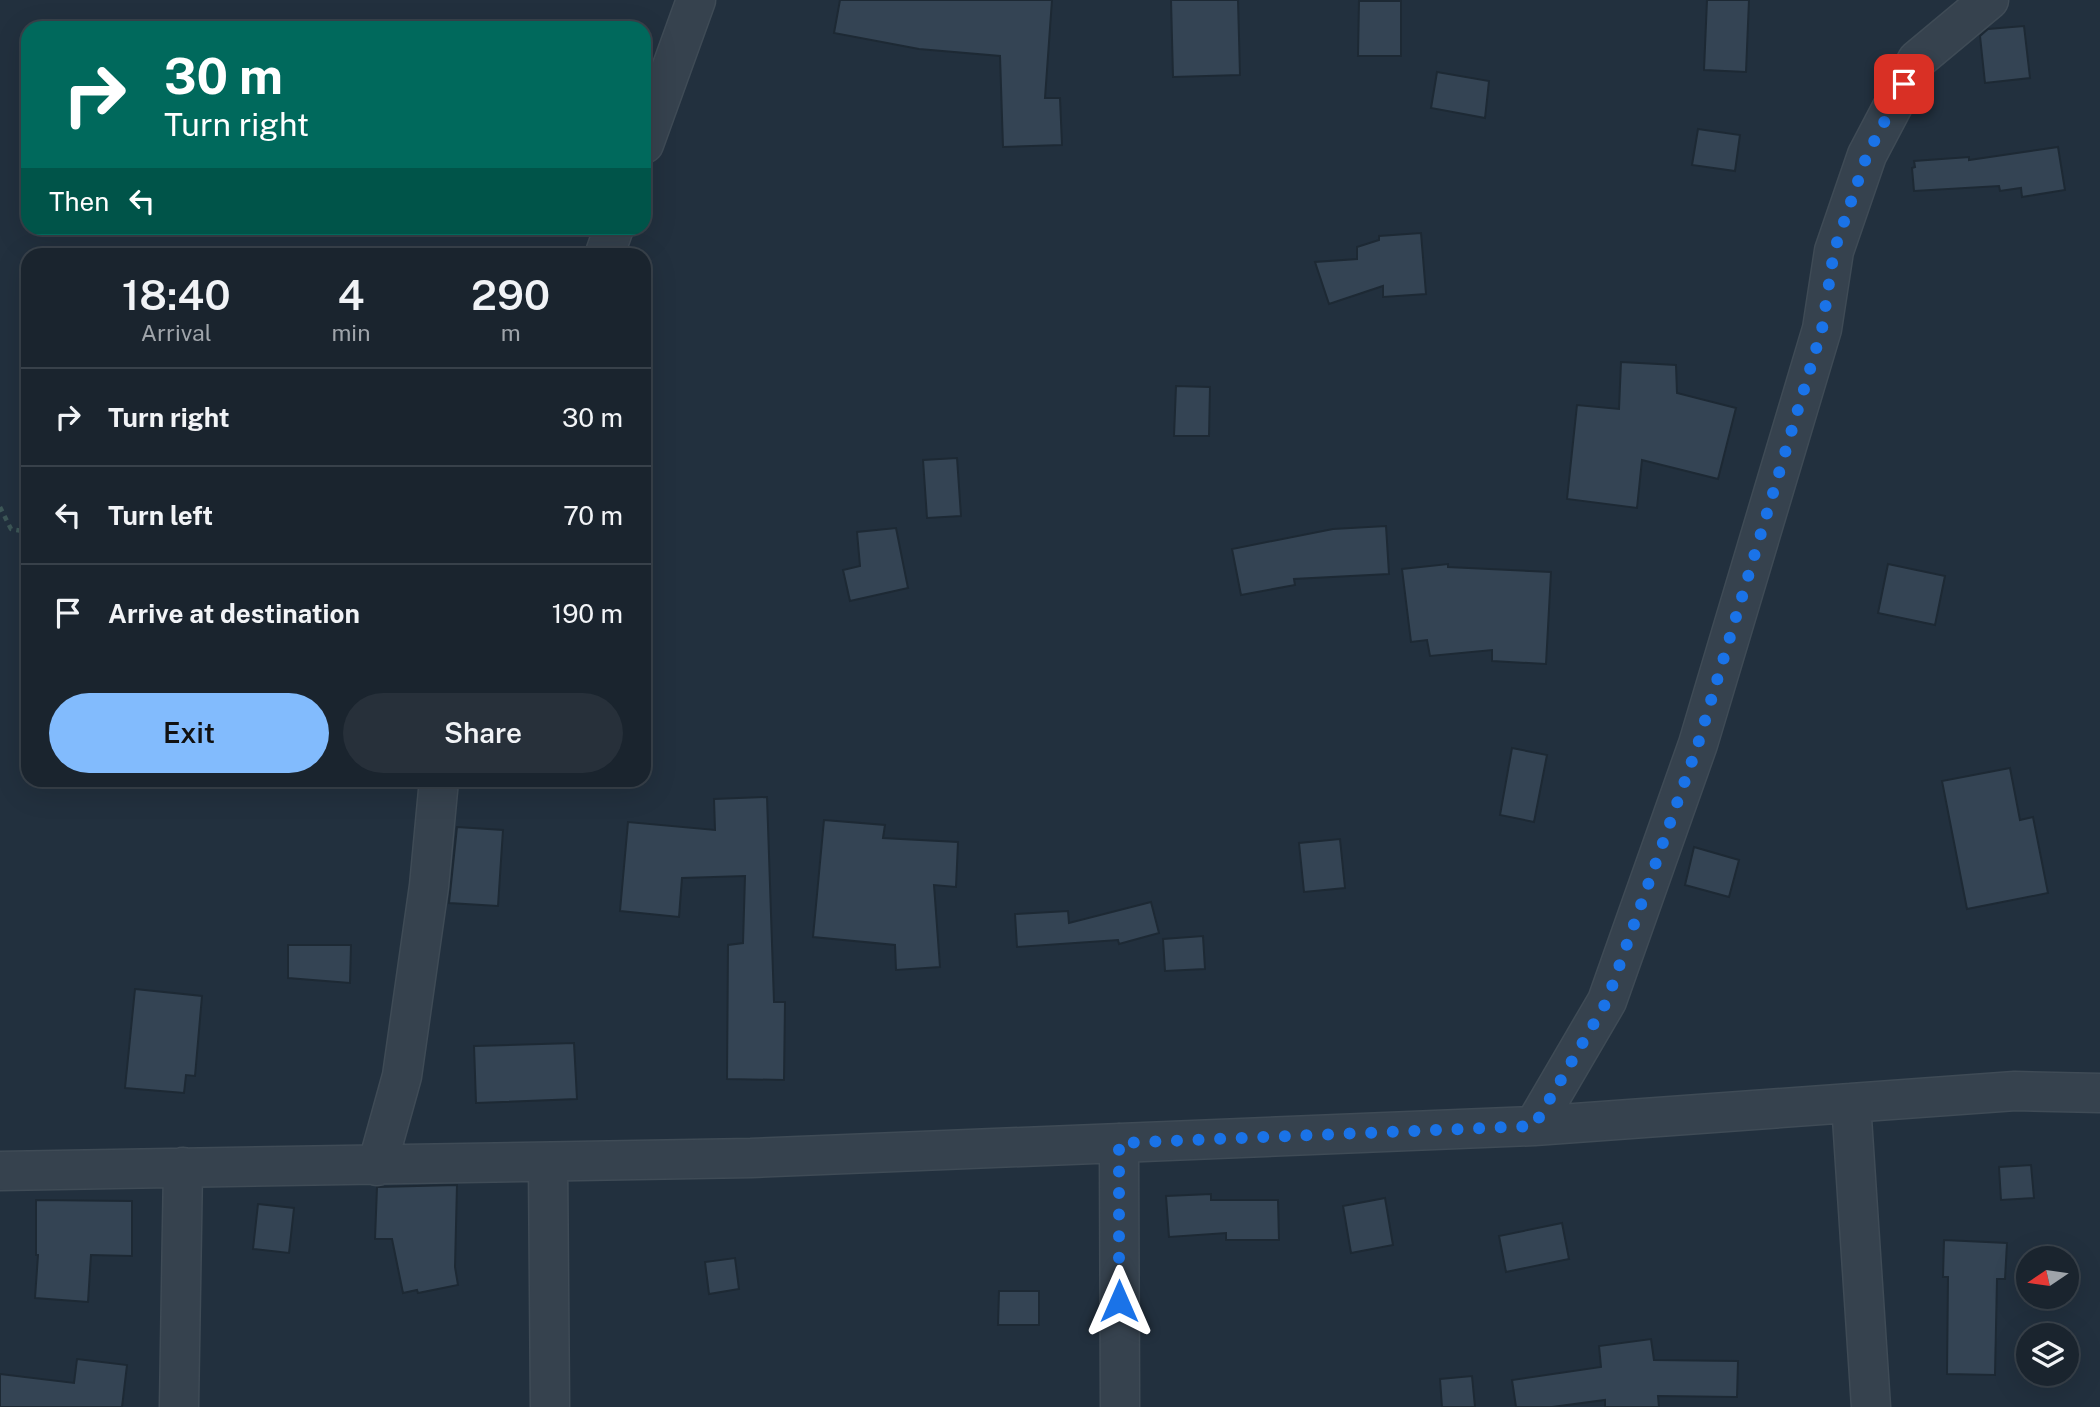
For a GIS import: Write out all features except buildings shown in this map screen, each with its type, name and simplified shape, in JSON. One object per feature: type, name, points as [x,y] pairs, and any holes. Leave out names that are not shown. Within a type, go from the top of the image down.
[{"type":"street","points":[[651,125],[696,0]]},
{"type":"street","points":[[1534,1126],[1607,1001],[1698,744],[1822,329],[1834,251],[1867,155],[1917,60],[1989,0]]},
{"type":"street","points":[[377,1166],[402,1076],[429,886],[438,787]]},
{"type":"street","points":[[0,1171],[751,1158],[1534,1126],[2015,1091],[2100,1093]]},
{"type":"street","points":[[1851,1103],[1871,1407]]},
{"type":"street","points":[[1119,1143],[1120,1407]]},
{"type":"street","points":[[548,1163],[550,1407]]},
{"type":"street","points":[[179,1407],[183,1167]]},
{"type":"path","points":[[0,507],[11,529],[21,531]]},
{"type":"route","points":[[1119,1301],[1119,1143],[1534,1126],[1607,1001],[1698,744],[1822,329],[1834,251],[1867,155],[1904,84]]}]
